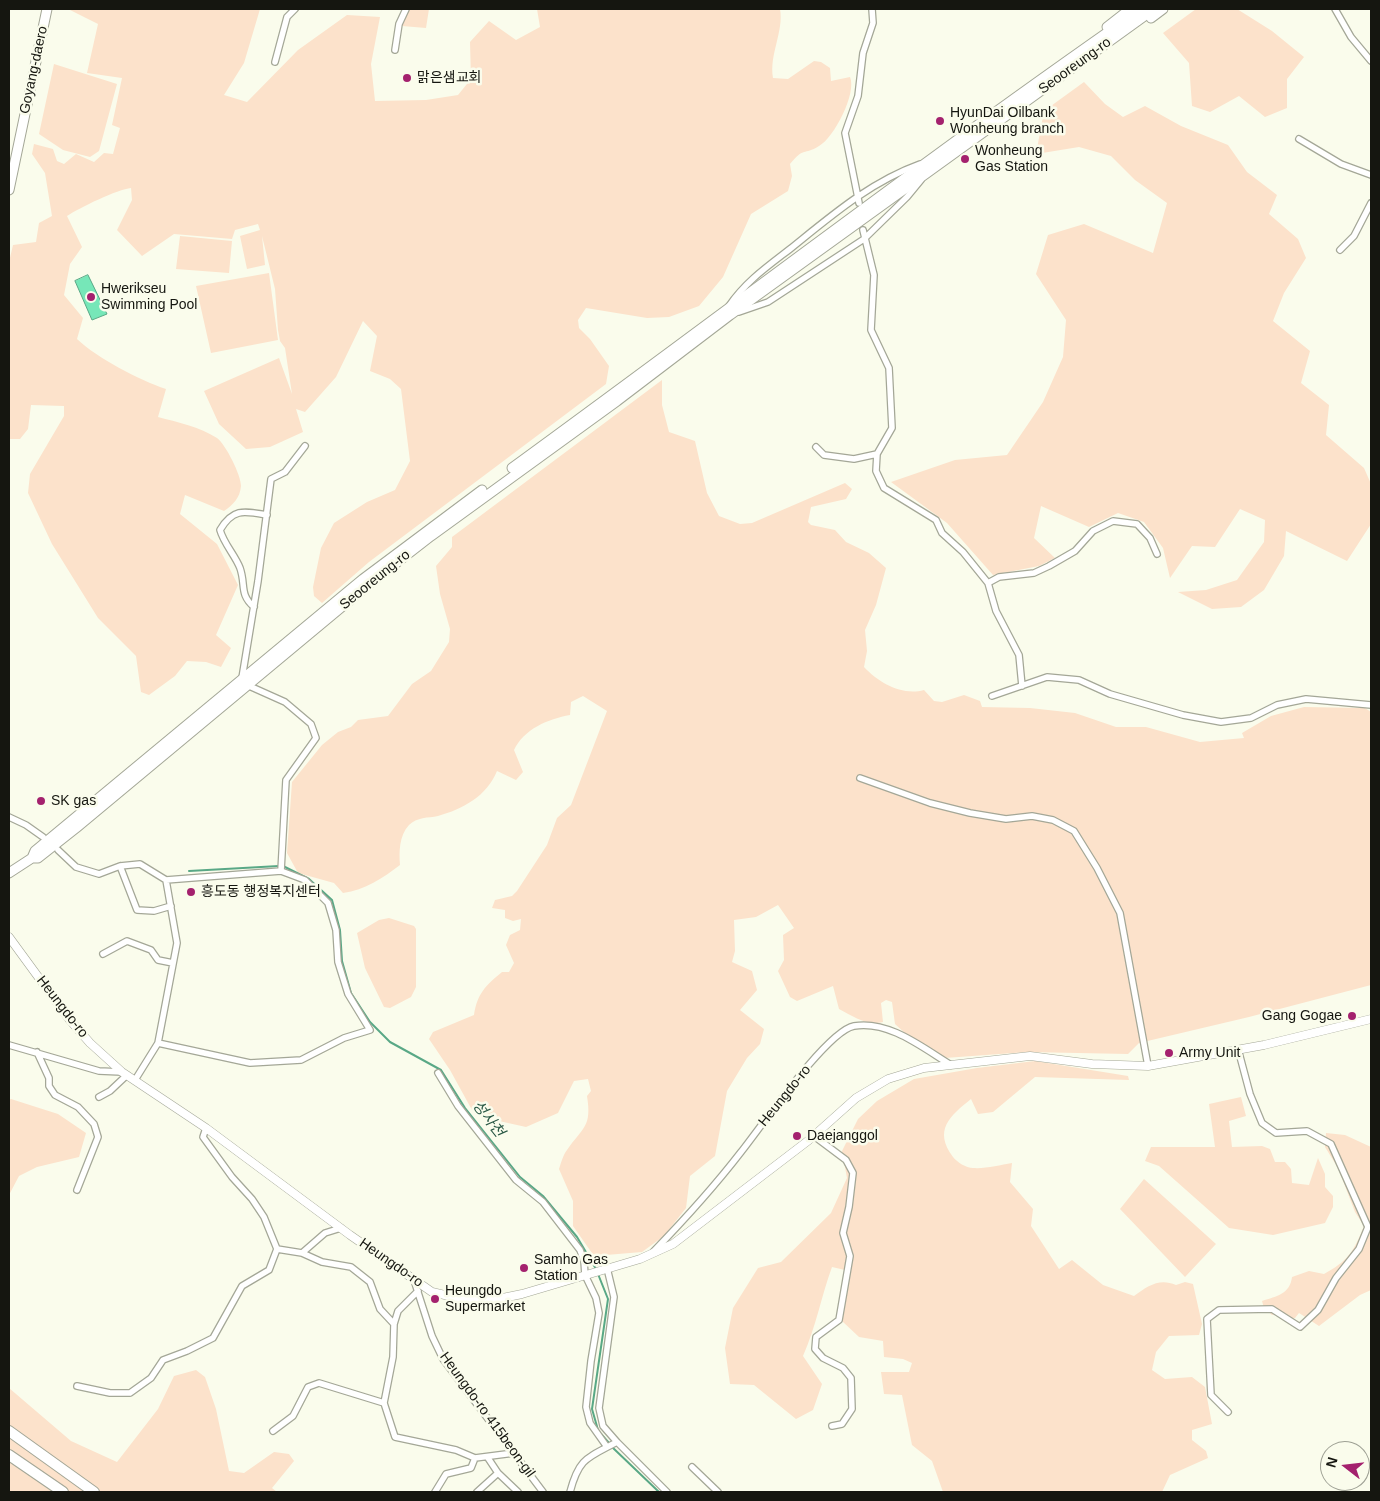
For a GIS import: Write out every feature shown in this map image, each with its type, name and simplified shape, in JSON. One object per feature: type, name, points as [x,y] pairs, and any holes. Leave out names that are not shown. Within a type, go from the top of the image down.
[{"type":"highway","points":[[9,1431],[94,1492]]},
{"type":"highway","points":[[9,1455],[63,1492]]},
{"type":"main road","name":"Goyang-daero","points":[[9,190],[47,9]]},
{"type":"main road","points":[[1083,50],[1095,37],[1130,9]]},
{"type":"main road","name":"Seooreung-ro","points":[[9,874],[32,858],[38,858],[76,828],[245,682],[431,536],[617,401],[728,312],[930,160],[1141,9]]},
{"type":"main road","name":"Seooreung-ro","points":[[728,312],[924,177],[1154,9]]},
{"type":"main road","points":[[1097,51],[1121,39],[1164,9]]},
{"type":"street","points":[[275,62],[287,17],[295,9]]},
{"type":"street","points":[[395,50],[399,24],[406,9]]},
{"type":"street","points":[[859,203],[844,133],[858,96],[863,53],[873,23],[872,9]]},
{"type":"street","points":[[1335,9],[1351,37],[1371,61]]},
{"type":"street","points":[[1299,139],[1341,164],[1371,175]]},
{"type":"street","name":"Seooreung-ro","points":[[728,312],[745,285],[857,195],[900,171],[930,160]]},
{"type":"street","name":"Seooreung-ro","points":[[728,312],[768,302],[864,239],[907,197],[924,177]]},
{"type":"street","points":[[1340,250],[1354,236],[1371,203]]},
{"type":"street","points":[[862,230],[874,276],[871,330],[889,368],[892,428],[877,454],[876,471],[884,488],[936,520],[942,533],[963,552],[988,583],[996,611],[1019,656],[1022,686]]},
{"type":"street","points":[[281,869],[286,780],[316,738],[311,724],[285,702],[245,682],[271,479],[285,472],[305,446]]},
{"type":"street","points":[[816,447],[824,455],[854,459],[877,454]]},
{"type":"street","points":[[254,607],[245,599],[240,568],[224,542],[220,530],[227,517],[244,511],[267,515]]},
{"type":"street","points":[[988,583],[999,577],[1034,573],[1049,566],[1075,551],[1093,531],[1113,521],[1137,524],[1150,538],[1157,554]]},
{"type":"street","points":[[992,696],[1047,677],[1079,680],[1110,694],[1183,715],[1221,722],[1251,718],[1277,705],[1306,699],[1371,705]]},
{"type":"street","points":[[860,778],[930,803],[970,813],[1006,819],[1032,816],[1053,820],[1074,832],[1097,868],[1120,913],[1148,1066]]},
{"type":"street","points":[[9,818],[26,825],[43,837]]},
{"type":"street","points":[[58,850],[76,867],[99,874],[120,866],[140,864],[166,880],[281,869],[305,880],[328,903],[336,930],[338,962],[348,994],[370,1030],[344,1038],[301,1060],[259,1063],[250,1063],[158,1043]]},
{"type":"street","points":[[120,866],[137,910],[154,910],[171,906]]},
{"type":"street","points":[[135,1080],[158,1043],[177,943],[166,880]]},
{"type":"street","name":"Heungdo-ro","points":[[9,936],[69,1019],[90,1043],[125,1074],[206,1128],[341,1228],[432,1292],[466,1300],[488,1301],[522,1294],[606,1269],[673,1244],[814,1136],[856,1098],[888,1079],[924,1068],[1030,1056],[1092,1064],[1148,1066],[1238,1049],[1371,1019]]},
{"type":"street","points":[[102,954],[127,941],[152,950],[158,960],[173,963]]},
{"type":"street","name":"Heungdo-ro","points":[[652,1253],[694,1208],[741,1152],[796,1080],[836,1036],[853,1026],[869,1026],[890,1030],[950,1065]]},
{"type":"street","name":"Heungdo-ro","points":[[9,1044],[99,1071],[125,1074]]},
{"type":"street","points":[[1228,1412],[1211,1395],[1207,1319],[1219,1310],[1272,1309],[1300,1327],[1318,1310],[1336,1278],[1359,1250],[1368,1227],[1331,1144],[1307,1131],[1276,1133],[1262,1123],[1250,1094],[1238,1049]]},
{"type":"street","points":[[37,1052],[49,1078],[49,1086],[55,1095],[78,1107],[94,1124],[98,1137],[77,1190]]},
{"type":"street","points":[[438,1073],[458,1106],[516,1180],[543,1202],[580,1250],[599,1313],[586,1407],[590,1423],[612,1445],[667,1492]]},
{"type":"street","points":[[99,1097],[110,1091],[125,1074]]},
{"type":"street","points":[[77,1386],[110,1393],[130,1393],[151,1378],[163,1360],[187,1352],[213,1338],[242,1286],[269,1270],[277,1249],[264,1217],[203,1137],[206,1128]]},
{"type":"street","points":[[814,1136],[846,1160],[853,1174],[849,1207],[843,1232],[850,1256],[839,1320],[816,1337],[816,1349],[819,1354],[842,1368],[851,1378],[852,1410],[842,1424],[832,1426]]},
{"type":"street","points":[[302,1252],[325,1233],[341,1228]]},
{"type":"street","points":[[277,1249],[302,1252],[322,1262],[351,1267],[370,1282],[380,1309],[394,1324]]},
{"type":"street","points":[[606,1269],[614,1297],[599,1408],[603,1426],[612,1445]]},
{"type":"street","name":"Heungdo-ro 415beon-gil","points":[[414,1280],[432,1336],[443,1359],[543,1492]]},
{"type":"street","points":[[418,1291],[398,1311],[394,1324],[393,1357],[384,1403],[395,1437],[456,1450],[475,1458],[488,1458],[514,1453]]},
{"type":"street","points":[[273,1431],[293,1416],[308,1387],[319,1382],[384,1403]]},
{"type":"street","points":[[570,1492],[574,1475],[585,1458],[612,1445]]},
{"type":"street","points":[[435,1492],[446,1474],[470,1468],[475,1458]]},
{"type":"street","name":"Heungdo-ro 415beon-gil","points":[[488,1458],[498,1473],[518,1492]]},
{"type":"street","points":[[692,1467],[718,1492]]},
{"type":"street","name":"Heungdo-ro 415beon-gil","points":[[477,1492],[498,1473]]},
{"type":"shaded area","points":[[68,9],[260,9],[244,63],[224,95],[247,102],[298,50],[347,15],[380,17],[371,64],[375,101],[426,100],[458,95],[471,79],[470,42],[489,21],[516,40],[540,27],[537,9],[780,9],[780,26],[772,69],[773,78],[788,79],[814,61],[821,62],[830,68],[831,81],[850,77],[851,84],[843,114],[831,134],[819,146],[802,153],[790,164],[792,176],[788,191],[751,214],[723,277],[699,306],[669,317],[647,318],[586,308],[578,320],[579,328],[590,339],[609,366],[606,384],[369,562],[322,603],[314,596],[313,587],[321,548],[334,523],[367,502],[395,490],[410,461],[401,389],[390,379],[370,371],[377,336],[363,321],[336,377],[305,412],[296,409],[303,432],[270,447],[246,449],[219,424],[204,391],[279,358],[292,394],[285,348],[280,341],[278,330],[275,289],[262,236],[265,265],[247,269],[240,236],[260,230],[258,224],[235,230],[232,239],[174,234],[142,256],[117,230],[132,200],[131,188],[99,199],[67,216],[82,247],[70,264],[64,295],[83,318],[77,339],[96,354],[119,368],[166,389],[158,417],[196,428],[217,438],[229,453],[241,486],[238,498],[224,511],[185,495],[180,514],[217,544],[238,585],[216,635],[231,648],[221,667],[206,662],[187,661],[175,676],[149,695],[141,692],[136,656],[98,618],[52,544],[28,493],[30,474],[64,416],[64,406],[31,405],[28,429],[20,439],[9,439],[9,262],[13,245],[36,242],[39,223],[52,216],[45,173],[32,154],[34,144],[53,149],[57,161],[64,164],[76,154],[94,162],[104,153],[113,154],[120,128],[112,125],[122,78],[87,73],[98,24]]},
{"type":"shaded area","points":[[409,9],[429,9],[426,28],[402,26]]},
{"type":"shaded area","points":[[1196,9],[1237,9],[1272,31],[1304,57],[1287,79],[1287,108],[1265,117],[1239,96],[1210,112],[1192,106],[1189,63],[1163,33]]},
{"type":"shaded area","points":[[54,64],[117,84],[99,151],[90,157],[63,150],[39,134]]},
{"type":"shaded area","points":[[1084,82],[1105,104],[1123,117],[1145,106],[1181,126],[1228,145],[1247,172],[1277,195],[1269,214],[1298,239],[1306,258],[1284,293],[1273,321],[1310,351],[1301,383],[1329,405],[1326,435],[1364,468],[1371,484],[1371,524],[1347,561],[1286,531],[1284,556],[1264,590],[1241,607],[1212,609],[1178,592],[1206,590],[1237,580],[1264,542],[1265,520],[1240,509],[1215,547],[1192,546],[1170,578],[1163,548],[1144,522],[1118,513],[1089,527],[1041,506],[1034,538],[1055,558],[1039,566],[993,575],[947,523],[891,482],[955,460],[1007,455],[1043,402],[1063,357],[1066,320],[1036,274],[1048,235],[1084,224],[1153,253],[1167,203],[1135,180],[1111,156],[1079,147],[1036,154],[1044,111]]},
{"type":"shaded area","points":[[180,236],[232,241],[229,273],[176,269]]},
{"type":"shaded area","points":[[269,273],[278,340],[211,353],[196,286]]},
{"type":"shaded area","name":"Hwerikseu Swimming Pool","points":[[88,275],[107,314],[92,320],[75,281]]},
{"type":"shaded area","points":[[662,380],[662,405],[669,432],[695,441],[707,493],[719,516],[740,524],[752,523],[845,483],[852,489],[846,499],[811,507],[808,522],[811,525],[835,530],[846,542],[869,553],[886,568],[876,605],[865,630],[867,651],[864,667],[891,687],[907,691],[924,690],[934,701],[942,702],[964,695],[980,701],[982,707],[1030,708],[1075,713],[1116,727],[1146,727],[1200,742],[1244,738],[1242,733],[1271,716],[1304,707],[1365,708],[1371,712],[1371,985],[1139,1043],[1128,1054],[1027,1052],[945,1058],[907,1035],[895,1024],[892,1002],[886,1000],[881,1003],[883,1022],[871,1023],[839,1009],[833,986],[797,1001],[790,997],[778,971],[784,960],[783,935],[794,928],[778,905],[756,917],[734,920],[735,951],[732,962],[752,971],[757,990],[740,1010],[764,1029],[760,1044],[747,1058],[727,1091],[715,1156],[690,1176],[686,1208],[664,1236],[642,1252],[594,1256],[573,1226],[573,1201],[559,1169],[566,1152],[587,1121],[587,1096],[591,1091],[588,1079],[574,1081],[558,1113],[526,1127],[499,1121],[472,1110],[450,1070],[429,1039],[433,1032],[474,1015],[477,1001],[483,991],[502,972],[509,972],[514,963],[506,945],[510,935],[520,930],[521,919],[513,921],[505,918],[505,910],[492,908],[495,900],[512,896],[517,891],[547,845],[557,818],[571,805],[607,711],[583,696],[571,702],[570,715],[553,719],[537,726],[518,743],[514,750],[523,772],[516,780],[497,771],[487,788],[465,805],[438,816],[412,822],[401,839],[400,865],[373,883],[343,893],[334,883],[298,873],[287,853],[292,782],[322,745],[338,732],[351,727],[358,720],[388,716],[412,684],[431,671],[449,642],[450,629],[440,594],[436,566],[452,547],[452,537]]},
{"type":"shaded area","points":[[389,918],[414,926],[416,929],[416,987],[411,997],[390,1008],[384,1007],[365,968],[357,933],[379,920]]},
{"type":"shaded area","points":[[1035,1061],[1128,1076],[1129,1080],[1035,1077],[993,1112],[978,1114],[971,1099],[951,1118],[944,1131],[944,1139],[953,1157],[967,1167],[982,1168],[1012,1163],[1010,1182],[1033,1209],[1031,1226],[1059,1269],[1072,1260],[1103,1285],[1134,1296],[1154,1284],[1164,1282],[1176,1285],[1185,1282],[1193,1284],[1202,1324],[1199,1335],[1169,1336],[1156,1352],[1152,1370],[1165,1379],[1192,1377],[1205,1387],[1212,1424],[1192,1430],[1192,1440],[1206,1451],[1208,1458],[1170,1475],[1162,1492],[943,1492],[932,1461],[912,1445],[902,1395],[884,1394],[881,1372],[909,1372],[912,1363],[903,1359],[884,1357],[883,1341],[859,1337],[842,1321],[845,1270],[832,1267],[803,1356],[822,1384],[813,1410],[796,1419],[754,1385],[730,1384],[725,1348],[733,1308],[758,1268],[781,1262],[831,1213],[847,1178],[842,1151],[858,1119],[877,1101],[914,1079],[977,1068]]},
{"type":"shaded area","points":[[1241,1097],[1246,1116],[1229,1121],[1232,1147],[1262,1146],[1270,1149],[1275,1162],[1285,1162],[1291,1169],[1292,1183],[1309,1185],[1318,1158],[1325,1174],[1325,1187],[1333,1196],[1333,1207],[1325,1223],[1273,1235],[1229,1228],[1159,1166],[1145,1161],[1151,1147],[1215,1147],[1209,1104]]},
{"type":"shaded area","points":[[11,1099],[58,1114],[86,1133],[79,1157],[37,1167],[19,1176],[9,1195],[9,1100]]},
{"type":"shaded area","points":[[1326,1133],[1345,1135],[1371,1147],[1371,1290],[1360,1295],[1319,1326],[1299,1313],[1295,1318],[1289,1319],[1282,1313],[1272,1315],[1264,1308],[1262,1301],[1278,1296],[1286,1291],[1292,1277],[1309,1271],[1324,1274],[1339,1265],[1353,1249],[1364,1226],[1355,1212],[1338,1168],[1325,1147]]},
{"type":"shaded area","points":[[1144,1179],[1216,1244],[1185,1277],[1120,1209]]},
{"type":"shaded area","points":[[196,1370],[205,1377],[216,1409],[229,1471],[244,1473],[274,1452],[289,1454],[294,1461],[272,1488],[277,1492],[9,1492],[9,1388],[71,1441],[117,1462],[158,1409],[174,1376]]},
{"type":"waterway","name":"성사천","points":[[189,871],[279,866]]},
{"type":"waterway","name":"성사천","points":[[283,866],[309,879],[332,900],[340,930],[342,961],[351,993],[370,1022],[390,1042],[441,1070],[465,1108],[520,1177],[543,1196],[577,1237],[596,1269]]},
{"type":"waterway","name":"성사천","points":[[598,1274],[608,1299],[592,1409],[598,1430]]},
{"type":"waterway","name":"성사천","points":[[601,1434],[609,1443]]},
{"type":"waterway","name":"성사천","points":[[612,1447],[659,1492]]},
{"type":"place","name":"맑은샘교회","points":[[407,78]]},
{"type":"place","name":"HyunDai Oilbank Wonheung branch","points":[[940,121]]},
{"type":"place","name":"Wonheung Gas Station","points":[[965,159]]},
{"type":"place","name":"Hwerikseu Swimming Pool","points":[[91,297]]},
{"type":"place","name":"SK gas","points":[[41,801]]},
{"type":"place","name":"흥도동 행정복지센터","points":[[191,892]]},
{"type":"place","name":"Gang Gogae","points":[[1352,1016]]},
{"type":"place","name":"Army Unit","points":[[1169,1053]]},
{"type":"place","name":"Daejanggol","points":[[797,1136]]},
{"type":"place","name":"Samho Gas Station","points":[[524,1268]]},
{"type":"place","name":"Heungdo Supermarket","points":[[435,1299]]}]
